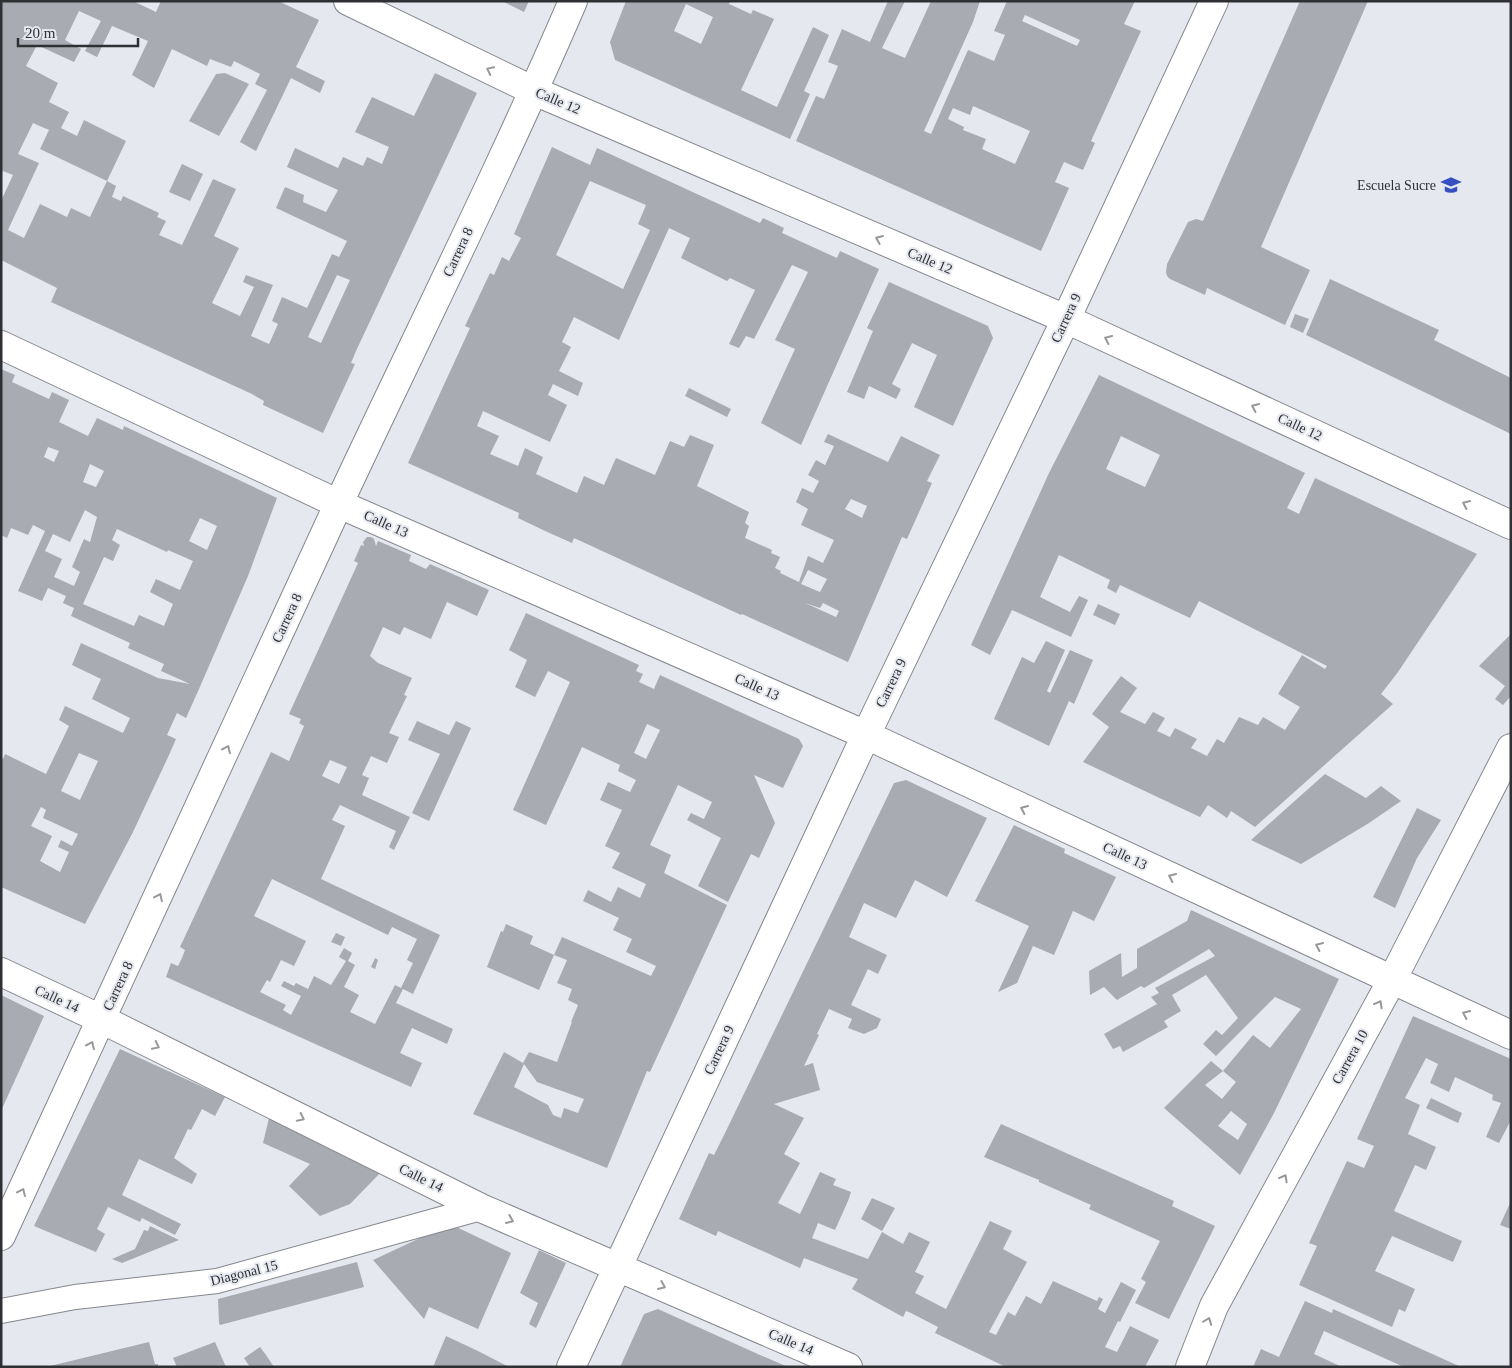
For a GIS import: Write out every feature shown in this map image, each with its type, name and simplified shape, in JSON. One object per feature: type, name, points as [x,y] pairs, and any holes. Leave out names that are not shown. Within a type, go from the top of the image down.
[{"type":"street","name":"Calle 12","points":[[348,1],[534,91],[1066,320],[1511,525]]},
{"type":"street","name":"Carrera 8","points":[[1,1236],[339,504],[534,91],[573,1]]},
{"type":"street","name":"Carrera 9","points":[[571,1367],[866,735],[1066,320],[1214,1]]},
{"type":"street","name":"Calle 13","points":[[1,345],[339,504],[866,735],[1511,1035]]},
{"type":"street","name":"Carrera 10","points":[[1190,1367],[1214,1306],[1392,980],[1511,748]]},
{"type":"street","name":"Calle 14","points":[[1,972],[481,1208],[848,1367]]},
{"type":"lane","name":"Diagonal 15","points":[[1,1312],[75,1297],[217,1282],[481,1208]]},
{"type":"building","points":[[1,1],[133,1],[156,12],[161,1],[278,1],[319,20],[296,67],[325,81],[320,93],[291,78],[256,151],[240,142],[267,90],[255,84],[260,74],[234,61],[231,67],[210,59],[207,66],[172,49],[154,88],[132,75],[148,41],[112,26],[97,57],[85,51],[101,21],[79,11],[65,40],[81,49],[74,62],[37,45],[26,66],[58,83],[49,102],[69,112],[61,128],[77,136],[84,120],[126,141],[107,181],[116,186],[112,197],[121,201],[123,196],[159,213],[157,217],[166,221],[159,235],[182,245],[213,179],[236,189],[214,236],[239,248],[212,303],[240,316],[254,287],[243,282],[246,275],[273,285],[251,336],[269,344],[278,324],[272,321],[282,297],[307,308],[332,254],[339,257],[347,241],[276,208],[285,187],[304,195],[303,202],[326,212],[338,190],[287,167],[295,148],[338,168],[343,157],[363,166],[367,157],[382,164],[389,147],[355,132],[372,97],[414,116],[435,73],[477,93],[356,351],[351,363],[355,364],[323,433],[263,405],[264,401],[252,394],[51,302],[57,288],[1,260],[1,201],[13,175],[3,171],[1,175]],"holes":[[[33,123],[49,130],[40,149],[107,181],[90,217],[71,208],[67,217],[40,204],[24,238],[8,230],[39,163],[18,154]],[[337,275],[350,280],[321,343],[308,337]]]},
{"type":"building","points":[[502,1],[529,1],[524,12]]},
{"type":"building","points":[[626,1],[730,1],[729,4],[751,14],[753,10],[774,19],[741,90],[777,107],[813,27],[829,35],[804,91],[810,94],[790,139],[615,60],[610,42]],"holes":[[[686,4],[713,17],[701,44],[674,31]]]},
{"type":"building","points":[[888,1],[905,1],[882,48],[905,58],[931,1],[980,1],[973,22],[924,131],[931,134],[968,50],[994,61],[1005,35],[994,31],[1007,1],[1135,1],[1124,24],[1141,31],[1091,141],[1095,143],[1083,170],[1064,162],[1055,182],[1069,188],[1041,251],[796,141],[816,96],[824,99],[838,66],[828,62],[842,29],[870,42]],"holes":[[[1025,15],[1080,40],[1077,46],[1022,21]],[[973,106],[1030,131],[1015,164],[982,149],[986,139],[963,130],[964,127],[948,119],[953,108],[970,115]]]},
{"type":"building","points":[[1300,1],[1368,1],[1261,247],[1310,270],[1285,325],[1207,288],[1205,295],[1170,279],[1166,272],[1167,264],[1188,222],[1196,219],[1203,221]]},
{"type":"building","points":[[225,73],[249,84],[219,136],[189,121],[216,74]]},
{"type":"building","points":[[552,147],[590,165],[597,148],[760,223],[763,218],[784,228],[782,233],[837,258],[840,251],[879,269],[801,445],[761,423],[795,349],[775,340],[808,272],[792,265],[754,339],[746,336],[739,348],[729,344],[755,290],[730,278],[727,281],[681,258],[690,238],[669,228],[619,340],[574,317],[562,342],[571,347],[559,371],[583,383],[578,396],[553,384],[548,395],[567,405],[550,442],[483,411],[477,426],[499,436],[490,454],[518,466],[525,448],[543,457],[536,474],[577,493],[584,476],[604,485],[616,458],[655,475],[670,441],[684,447],[690,435],[714,445],[697,486],[749,512],[745,523],[749,526],[745,538],[772,550],[771,553],[780,557],[775,568],[781,571],[780,573],[799,582],[808,556],[823,563],[834,540],[801,525],[808,509],[796,502],[802,488],[813,493],[819,481],[808,475],[816,460],[825,465],[834,446],[824,442],[828,434],[888,462],[901,436],[940,455],[927,481],[932,483],[907,539],[902,537],[848,662],[574,538],[572,543],[543,530],[518,518],[519,513],[408,463],[470,328],[465,326],[490,273],[494,275],[502,257],[509,261],[521,238],[514,234]],"holes":[[[590,181],[646,205],[638,224],[650,230],[623,289],[556,255]],[[851,499],[867,506],[862,518],[845,509]],[[808,570],[827,579],[820,592],[801,584]],[[805,603],[820,608],[823,603],[839,611],[836,617]]]},
{"type":"building","points":[[182,164],[203,174],[190,201],[169,192]]},
{"type":"building","points":[[1330,279],[1439,330],[1434,340],[1511,378],[1511,434],[1306,335]]},
{"type":"building","points":[[889,282],[988,326],[993,338],[953,426],[914,407],[937,355],[912,343],[892,384],[901,389],[896,399],[869,386],[864,399],[847,392],[873,331],[867,328]]},
{"type":"building","points":[[1295,314],[1309,319],[1303,333],[1290,327]]},
{"type":"building","points":[[1,369],[15,375],[12,382],[49,399],[52,392],[69,400],[59,422],[88,436],[97,418],[123,430],[124,426],[277,498],[248,576],[186,718],[177,713],[167,735],[176,739],[133,832],[85,924],[1,887],[1,758],[3,759],[5,754],[46,774],[69,726],[59,720],[65,706],[123,733],[130,718],[92,699],[101,679],[72,665],[81,643],[158,678],[190,684],[161,671],[164,664],[128,648],[130,643],[71,616],[74,608],[63,603],[66,596],[48,588],[42,601],[18,591],[45,531],[33,525],[28,535],[11,528],[7,538],[1,535]],"holes":[[[48,447],[59,451],[54,462],[44,457]],[[90,464],[104,471],[96,487],[83,482]],[[85,510],[97,517],[90,542],[84,539],[72,567],[80,572],[74,586],[54,577],[62,559],[45,551],[53,534],[70,542]],[[200,518],[217,526],[207,550],[189,541]],[[117,529],[167,552],[168,550],[193,561],[180,590],[156,579],[150,592],[173,604],[164,626],[139,615],[134,626],[83,604],[104,557],[113,561],[120,545],[112,540]],[[79,753],[98,761],[80,800],[61,791]],[[41,807],[46,810],[43,818],[78,834],[72,846],[61,840],[58,847],[69,852],[60,872],[40,861],[52,836],[31,826]]]},
{"type":"building","points":[[1099,375],[1305,473],[1287,508],[1299,514],[1315,478],[1477,554],[1398,672],[1381,694],[1393,704],[1255,827],[1231,811],[1227,818],[1208,805],[1200,817],[1083,762],[1109,727],[1092,714],[1121,676],[1137,688],[1120,712],[1145,724],[1153,712],[1165,718],[1157,731],[1170,737],[1175,728],[1197,739],[1191,748],[1207,756],[1217,739],[1224,743],[1239,717],[1258,725],[1263,717],[1285,730],[1300,707],[1278,694],[1302,655],[1325,669],[1327,666],[1199,601],[1190,618],[1120,585],[1116,593],[1107,588],[1110,580],[1059,555],[1040,597],[1070,612],[1079,596],[1088,600],[1071,637],[1012,610],[990,655],[971,645],[1049,473]],"holes":[[[1121,436],[1160,455],[1145,487],[1106,469]]]},
{"type":"building","points":[[689,388],[731,409],[727,417],[685,396]]},
{"type":"building","points":[[367,537],[371,537],[374,539],[376,546],[378,541],[411,555],[409,561],[426,569],[430,564],[489,590],[477,616],[447,602],[431,639],[404,627],[400,635],[383,627],[370,656],[378,663],[412,678],[404,695],[407,696],[389,733],[399,737],[387,763],[371,756],[362,775],[369,778],[362,795],[410,817],[394,850],[389,847],[396,831],[340,805],[332,820],[345,826],[321,879],[440,935],[413,994],[403,989],[396,1003],[453,1029],[447,1044],[412,1028],[400,1053],[422,1063],[411,1087],[166,977],[171,963],[178,966],[182,958],[185,950],[180,947],[271,752],[289,761],[304,726],[299,723],[301,719],[289,714],[358,563],[354,561],[361,545],[364,546],[363,542]],"holes":[[[330,760],[347,767],[339,784],[322,776]],[[272,879],[388,935],[392,927],[417,939],[407,960],[413,963],[401,988],[395,985],[375,1024],[350,1012],[359,995],[344,987],[355,965],[348,961],[352,953],[344,948],[339,957],[346,961],[331,985],[314,976],[308,989],[296,983],[294,986],[284,981],[281,986],[301,996],[291,1015],[283,1010],[286,1005],[260,992],[267,980],[270,982],[281,960],[294,966],[306,941],[254,916]]]},
{"type":"building","points":[[1098,604],[1120,614],[1115,625],[1093,615]]},
{"type":"building","points":[[526,613],[639,665],[636,671],[643,674],[639,682],[654,689],[660,675],[799,739],[803,746],[783,788],[754,775],[775,823],[759,858],[751,854],[728,902],[698,886],[721,838],[687,820],[691,813],[704,819],[712,802],[678,785],[650,845],[671,855],[664,873],[727,905],[650,1072],[647,1071],[607,1168],[473,1114],[504,1052],[523,1063],[529,1052],[557,1062],[578,1005],[568,1000],[572,989],[557,983],[567,960],[554,955],[562,937],[651,976],[656,966],[626,952],[632,939],[613,930],[619,918],[583,901],[588,890],[611,902],[618,887],[640,898],[646,884],[612,868],[620,853],[605,846],[622,810],[600,800],[608,782],[630,792],[636,780],[618,771],[620,765],[582,747],[546,825],[513,810],[570,682],[548,671],[535,697],[515,687],[527,660],[509,650]],"holes":[[[647,724],[660,730],[646,759],[634,753]],[[524,1064],[537,1082],[584,1099],[578,1113],[564,1108],[561,1118],[553,1115],[548,1105],[514,1087]]]},
{"type":"building","points":[[1511,634],[1511,696],[1503,705],[1495,699],[1505,686],[1479,666]]},
{"type":"building","points":[[1046,641],[1065,650],[1047,691],[1050,693],[1070,650],[1093,660],[1074,704],[1069,701],[1049,746],[994,719],[1022,657],[1034,663]]},
{"type":"building","points":[[417,721],[449,735],[456,721],[471,728],[429,821],[412,813],[440,754],[408,740]]},
{"type":"building","points":[[1325,774],[1366,798],[1381,786],[1401,801],[1369,823],[1301,864],[1251,840]]},
{"type":"building","points":[[906,780],[987,818],[947,897],[915,880],[896,918],[864,903],[849,937],[887,955],[878,974],[868,969],[851,1005],[881,1019],[877,1028],[864,1034],[848,1028],[852,1019],[829,1009],[804,1066],[813,1063],[820,1090],[774,1104],[804,1118],[784,1154],[800,1163],[778,1203],[800,1214],[820,1172],[836,1179],[833,1185],[851,1192],[848,1201],[835,1230],[818,1223],[812,1238],[868,1259],[882,1232],[903,1244],[909,1232],[930,1242],[915,1272],[924,1276],[915,1293],[946,1309],[990,1221],[1012,1231],[1003,1249],[1027,1262],[989,1332],[996,1335],[1008,1312],[1015,1316],[1026,1296],[1041,1304],[1053,1281],[1097,1301],[1099,1297],[1103,1299],[1098,1309],[1105,1313],[1121,1282],[1136,1290],[1105,1347],[1117,1352],[1130,1326],[1159,1340],[1145,1367],[1006,1367],[935,1333],[938,1327],[911,1313],[906,1311],[903,1317],[852,1289],[858,1279],[804,1258],[800,1268],[718,1231],[716,1236],[679,1219],[709,1153],[714,1155],[725,1133],[894,783]]},
{"type":"building","points":[[1417,808],[1441,820],[1417,858],[1395,908],[1373,897]]},
{"type":"building","points":[[1014,825],[1065,849],[1064,853],[1116,877],[1094,921],[1073,911],[1054,955],[1033,946],[1017,983],[998,992],[1029,926],[975,901]]},
{"type":"building","points":[[1191,910],[1339,979],[1274,1113],[1240,1175],[1164,1108],[1211,1061],[1223,1071],[1253,1035],[1270,1048],[1301,1009],[1275,997],[1216,1056],[1203,1044],[1216,1030],[1222,1035],[1238,1018],[1206,975],[1172,995],[1181,1011],[1164,1021],[1168,1027],[1123,1052],[1120,1046],[1113,1049],[1104,1034],[1157,1004],[1151,997],[1159,993],[1155,988],[1215,956],[1209,949],[1144,988],[1141,986],[1117,1000],[1104,987],[1090,995],[1089,971],[1121,953],[1122,977],[1137,968],[1137,949],[1187,921]],"holes":[[[1223,1071],[1236,1082],[1222,1099],[1205,1085]],[[1231,1111],[1247,1124],[1238,1140],[1218,1126]]]},
{"type":"building","points":[[506,924],[533,936],[530,944],[554,955],[539,990],[487,967],[501,931],[503,932]]},
{"type":"building","points":[[336,933],[345,937],[341,946],[331,942]]},
{"type":"building","points":[[375,958],[378,960],[375,969],[371,967]]},
{"type":"building","points":[[1,995],[44,1016],[1,1111]]},
{"type":"building","points":[[1413,1016],[1511,1059],[1511,1120],[1499,1143],[1486,1137],[1501,1103],[1492,1100],[1493,1095],[1455,1077],[1449,1092],[1430,1083],[1438,1064],[1426,1058],[1405,1098],[1420,1105],[1408,1134],[1436,1147],[1426,1170],[1415,1165],[1394,1211],[1462,1241],[1453,1262],[1392,1236],[1375,1271],[1415,1289],[1405,1312],[1399,1309],[1392,1327],[1299,1285],[1317,1246],[1309,1243],[1347,1161],[1364,1168],[1374,1146],[1357,1139]]},
{"type":"building","points":[[120,1049],[225,1097],[215,1116],[202,1109],[191,1130],[188,1129],[174,1158],[197,1174],[192,1184],[139,1159],[122,1195],[181,1224],[175,1235],[142,1218],[140,1222],[108,1207],[97,1229],[105,1234],[96,1252],[34,1226]]},
{"type":"building","points":[[1431,1098],[1462,1113],[1458,1123],[1426,1108]]},
{"type":"building","points":[[269,1118],[383,1170],[350,1204],[320,1216],[289,1186],[310,1164],[263,1143]]},
{"type":"building","points":[[1001,1124],[1174,1201],[1172,1206],[1215,1226],[1169,1319],[1135,1303],[1146,1282],[1141,1279],[1160,1241],[1089,1209],[1091,1205],[1039,1182],[1039,1180],[984,1157]]},
{"type":"building","points":[[872,1198],[895,1208],[882,1231],[861,1219]]},
{"type":"building","points":[[1511,1201],[1511,1229],[1500,1225]]},
{"type":"building","points":[[450,1224],[511,1253],[478,1329],[429,1307],[424,1319],[373,1260]]},
{"type":"building","points":[[150,1226],[179,1240],[122,1263],[112,1259],[135,1249],[144,1230],[148,1231]]},
{"type":"building","points":[[539,1250],[566,1263],[536,1328],[529,1324],[538,1303],[520,1293]]},
{"type":"building","points":[[357,1262],[364,1287],[220,1325],[219,1323],[218,1299]]},
{"type":"building","points":[[1305,1301],[1332,1313],[1333,1309],[1461,1367],[1404,1367],[1324,1331],[1314,1354],[1342,1367],[1253,1367],[1261,1349],[1279,1357]]},
{"type":"building","points":[[658,1309],[788,1367],[620,1367],[644,1314]]},
{"type":"building","points":[[446,1336],[478,1351],[509,1367],[433,1367]]},
{"type":"building","points":[[149,1342],[155,1364],[158,1364],[158,1367],[46,1367]]},
{"type":"building","points":[[215,1342],[226,1367],[177,1367],[173,1358]]},
{"type":"building","points":[[260,1347],[274,1367],[250,1367],[244,1358]]},
{"type":"place","name":"Escuela Sucre","points":[[1451,185]]}]
